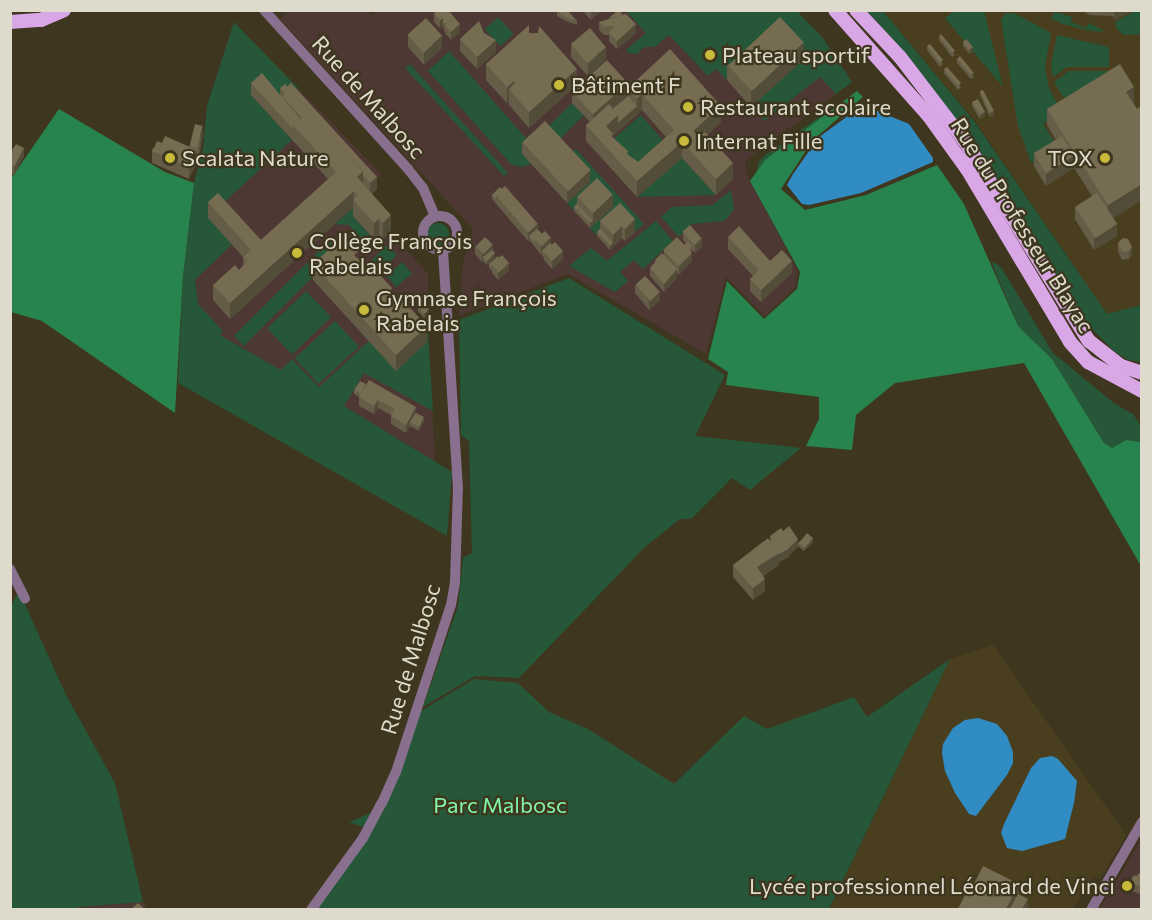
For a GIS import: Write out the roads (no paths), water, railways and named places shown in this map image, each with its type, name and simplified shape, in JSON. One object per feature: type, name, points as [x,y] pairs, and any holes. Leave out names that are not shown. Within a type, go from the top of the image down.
[{"type":"main road","points":[[10,22],[41,20],[64,10]]},
{"type":"main road","name":"Rue du Professeur Blayac","points":[[835,10],[928,115],[960,160],[1070,342],[1088,362],[1142,391]]},
{"type":"main road","name":"Rue du Professeur Blayac","points":[[856,10],[900,57],[966,143],[1089,341],[1121,366],[1142,373]]},
{"type":"street","name":"Rue de Malbosc","points":[[264,10],[408,169],[423,188],[435,216],[446,217],[455,226],[453,243],[443,250],[457,474],[455,582],[451,605],[396,772],[363,838],[311,909]]},
{"type":"street","points":[[435,216],[423,228],[424,240],[432,248],[443,250]]},
{"type":"street","points":[[10,569],[25,598]]},
{"type":"street","points":[[1091,909],[1142,822]]},
{"type":"water","points":[[863,105],[909,124],[933,158],[933,162],[861,193],[809,205],[802,204],[787,185],[793,174],[819,137]]},
{"type":"water","points":[[978,718],[997,724],[1007,736],[1013,752],[1013,763],[1007,775],[976,816],[969,814],[955,793],[945,771],[942,753],[943,744],[953,728],[965,720]]},
{"type":"water","points":[[1052,756],[1058,759],[1077,781],[1065,839],[1022,851],[1007,848],[1001,833],[1031,768],[1040,758]]},
{"type":"place","name":"Plateau sportif","points":[[710,55]]},
{"type":"place","name":"Bâtiment F","points":[[559,85]]},
{"type":"place","name":"Restaurant scolaire","points":[[688,107]]},
{"type":"place","name":"Internat Fille","points":[[684,141]]},
{"type":"place","name":"Scalata Nature","points":[[170,158]]},
{"type":"place","name":"TOX","points":[[1105,158]]},
{"type":"place","name":"Collège François Rabelais","points":[[297,253]]},
{"type":"place","name":"Gymnase François Rabelais","points":[[364,310]]},
{"type":"place","name":"Lycée professionnel Léonard de Vinci","points":[[1127,886]]},
{"type":"park label","name":"Parc Malbosc","points":[[500,805]]}]
